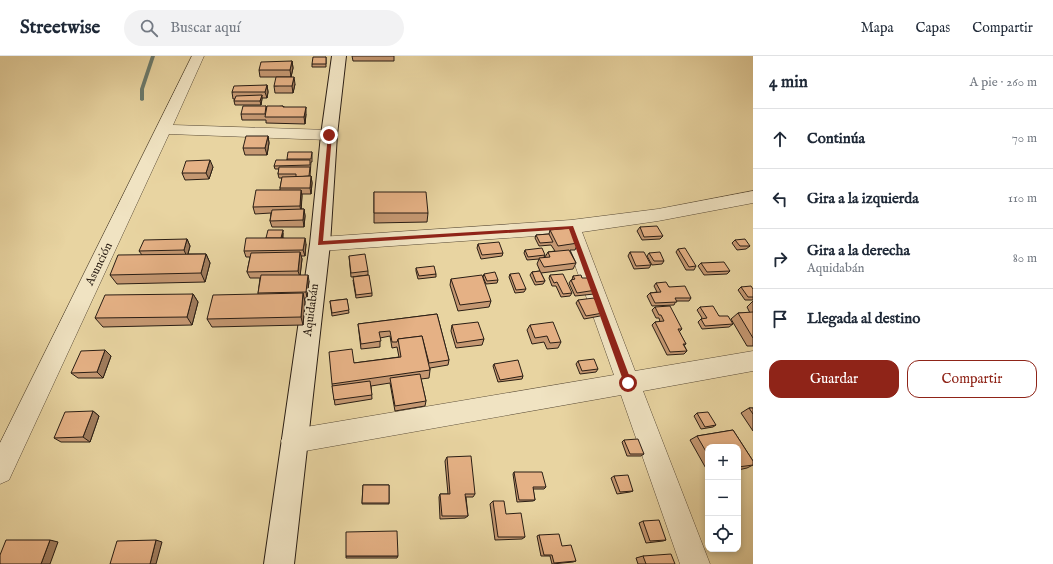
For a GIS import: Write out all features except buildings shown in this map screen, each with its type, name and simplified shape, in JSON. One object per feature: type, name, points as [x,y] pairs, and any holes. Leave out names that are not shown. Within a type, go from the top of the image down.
[{"type":"street","name":"Asunción","points":[[0,471],[198,56]]},
{"type":"street","name":"Aquidabán","points":[[279,564],[320,244],[329,135],[339,56]]},
{"type":"street","points":[[164,129],[329,135]]},
{"type":"street","points":[[320,244],[571,227],[658,215],[753,197]]},
{"type":"street","points":[[571,227],[695,564]]},
{"type":"street","points":[[294,440],[753,361]]},
{"type":"waterway","points":[[142,100],[142,89],[153,56]]},
{"type":"route","points":[[329,135],[320,244],[571,227],[628,383]]}]
